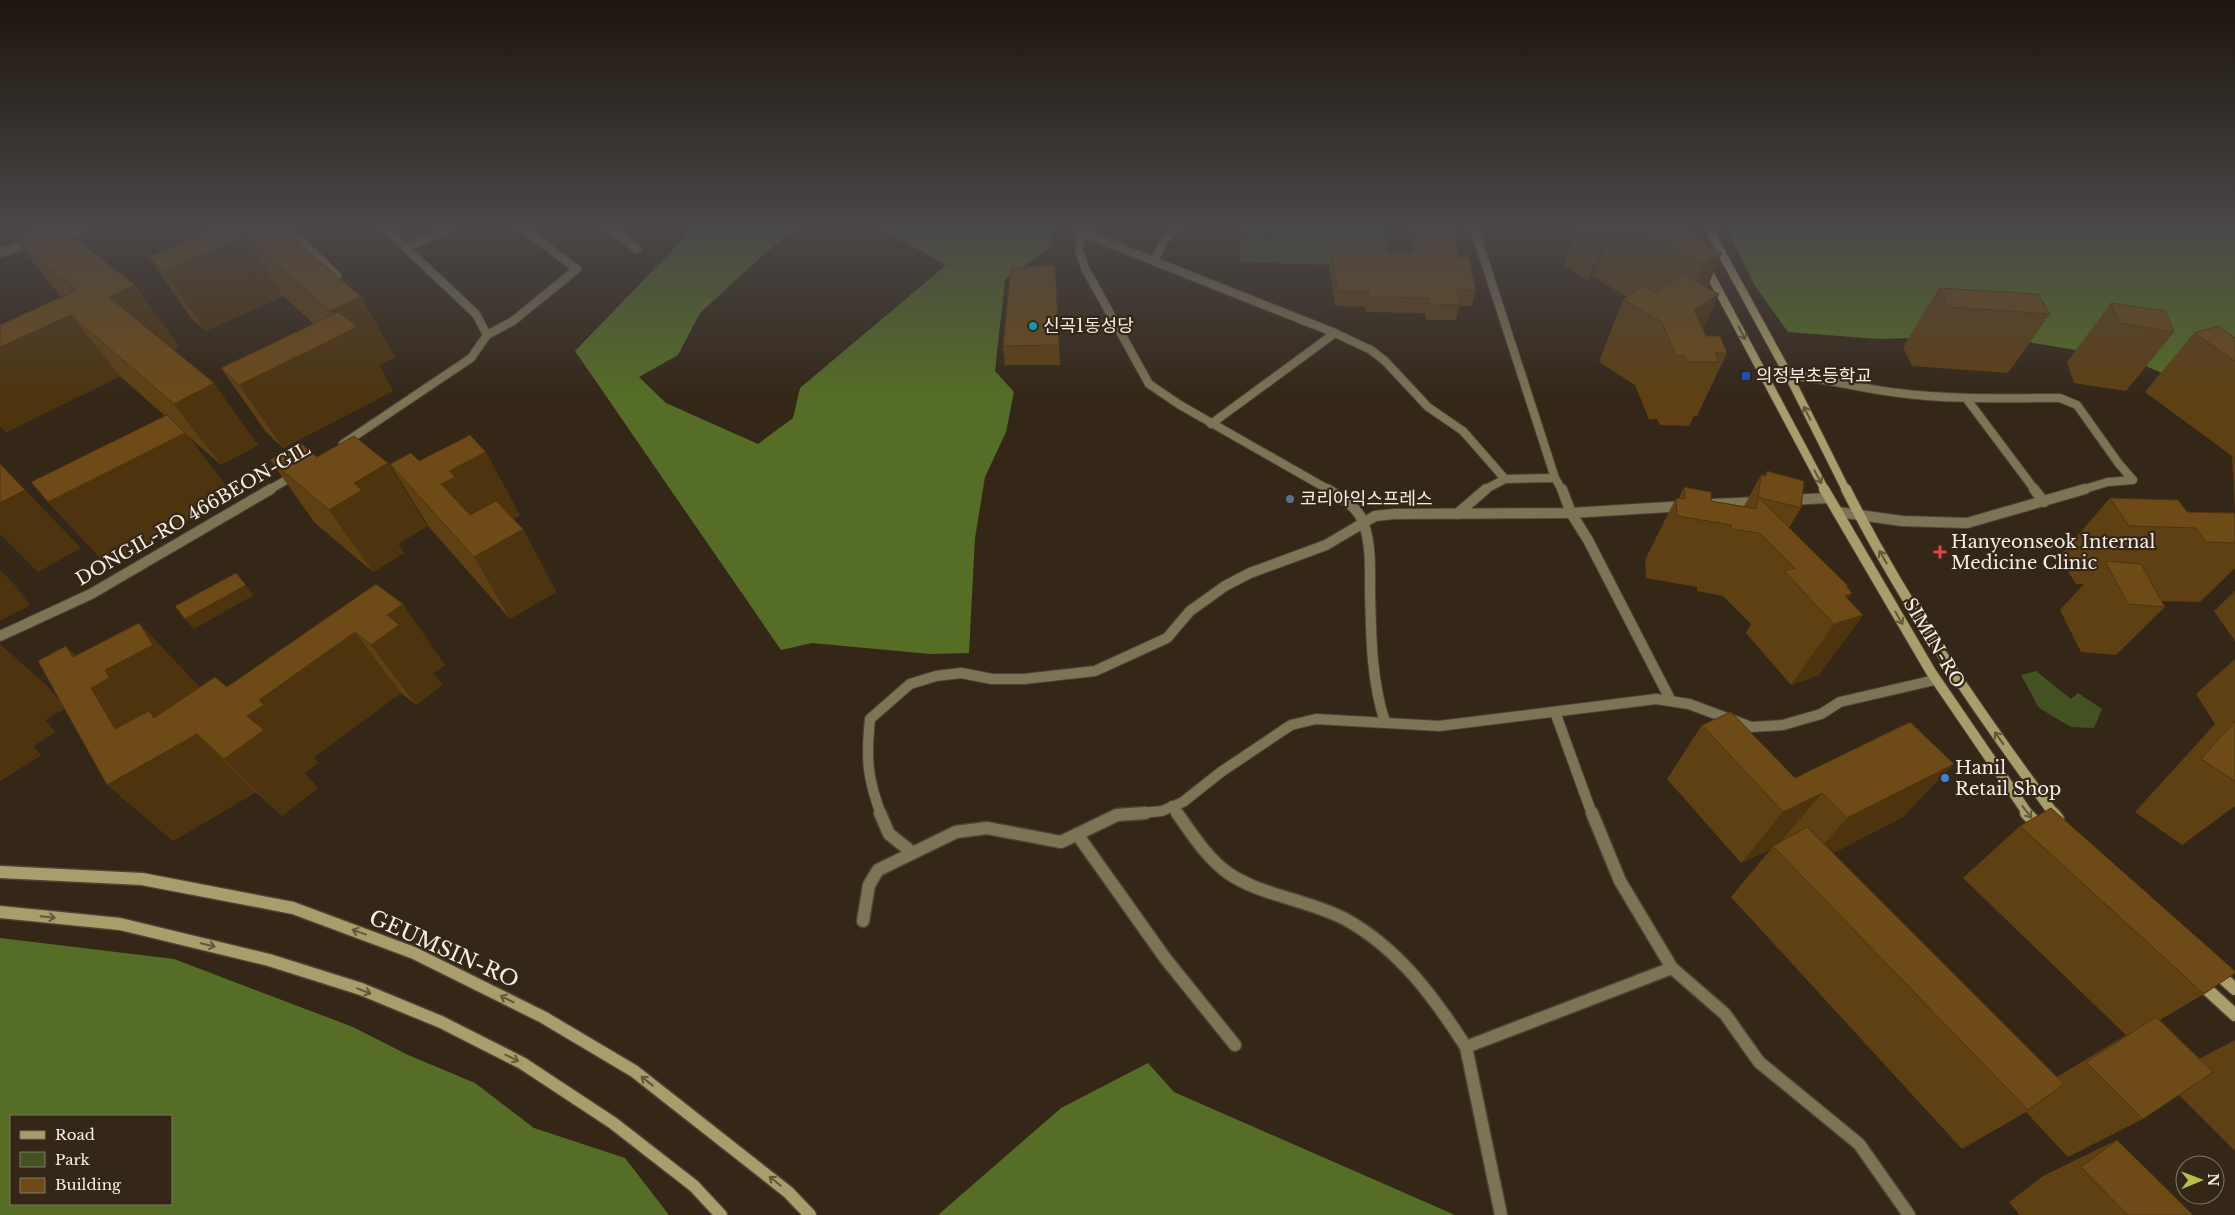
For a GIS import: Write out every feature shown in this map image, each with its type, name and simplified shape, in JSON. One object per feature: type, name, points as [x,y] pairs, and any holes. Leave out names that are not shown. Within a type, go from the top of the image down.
[{"type":"street","points":[[445,285],[476,314],[487,335],[513,321],[558,285]]},
{"type":"street","points":[[1094,285],[1149,384],[1211,424],[1348,501],[1364,523],[1369,548],[1371,625],[1377,692],[1384,722]]},
{"type":"street","points":[[1215,285],[1336,332],[1371,350],[1385,361],[1428,407],[1463,430],[1505,479]]},
{"type":"street","points":[[1492,285],[1555,478],[1561,486],[1571,513],[1588,540],[1671,701]]},
{"type":"street","name":"SIMIN-RO","points":[[1716,285],[1829,498],[1935,680],[2026,812],[2050,838]]},
{"type":"street","name":"SIMIN-RO","points":[[1739,285],[1789,376],[1859,515],[1937,649],[2009,753],[2065,827]]},
{"type":"street","points":[[1211,424],[1336,332]]},
{"type":"street","name":"DONGIL-RO 466BEON-GIL","points":[[332,451],[471,358],[487,335]]},
{"type":"street","points":[[1789,376],[1820,378],[1911,395],[1966,398],[2060,398],[2077,405],[2119,464],[2133,480],[2108,482],[1967,523],[1902,521],[1838,512]]},
{"type":"street","points":[[1966,398],[2044,502]]},
{"type":"street","name":"DONGIL-RO 466BEON-GIL","points":[[0,636],[91,594],[308,467]]},
{"type":"street","points":[[1457,514],[1489,486],[1505,479],[1555,478]]},
{"type":"street","points":[[913,854],[889,834],[872,794],[866,754],[870,719],[910,684],[936,676],[961,673],[992,679],[1024,679],[1095,671],[1167,638],[1190,612],[1225,586],[1250,573],[1326,545],[1375,516],[1394,514],[1571,513],[1829,498]]},
{"type":"street","points":[[862,921],[869,885],[878,870],[956,832],[987,828],[1061,842],[1117,815],[1162,812],[1183,802],[1221,772],[1291,725],[1316,719],[1438,726],[1656,699],[1689,704],[1751,727],[1783,725],[1821,714],[1840,702],[1935,680]]},
{"type":"street","points":[[1556,712],[1597,826],[1620,881],[1672,968],[1725,1014],[1759,1062],[1859,1144],[1909,1215]]},
{"type":"street","points":[[1172,806],[1208,855],[1236,878],[1283,894],[1344,919],[1379,941],[1422,982],[1437,1001],[1466,1047],[1501,1215]]},
{"type":"street","points":[[1077,834],[1165,958],[1235,1046]]},
{"type":"street","name":"GEUMSIN-RO","points":[[0,872],[142,879],[293,908],[414,953],[543,1017],[634,1071],[788,1192],[810,1215]]},
{"type":"street","points":[[0,912],[120,924],[269,960],[361,989],[442,1022],[522,1062],[613,1123],[694,1186],[721,1215]]},
{"type":"street","points":[[2205,962],[2235,989]]},
{"type":"street","points":[[1466,1047],[1672,968]]},
{"type":"street","points":[[2193,976],[2235,1014]]},
{"type":"green space","points":[[639,285],[731,285],[700,313],[678,355],[639,377],[666,403],[758,444],[793,418],[800,388],[923,285],[1004,285],[995,371],[1014,392],[1006,432],[985,477],[975,538],[969,653],[930,654],[812,643],[781,650],[575,351]]},
{"type":"green space","points":[[2235,285],[2235,404],[2129,359],[1992,336],[1878,339],[1788,332],[1755,286]]},
{"type":"green space","points":[[2036,671],[2071,699],[2078,693],[2102,709],[2094,728],[2071,727],[2039,708],[2021,675]]},
{"type":"green space","points":[[0,938],[174,959],[353,1027],[408,1055],[475,1083],[534,1128],[625,1158],[669,1215],[0,1215]]},
{"type":"green space","points":[[1148,1063],[1174,1092],[1455,1215],[938,1215],[1061,1108]]},
{"type":"building","points":[[71,285],[135,285],[109,297],[214,383],[174,404],[71,315],[0,347],[0,325],[77,290]]},
{"type":"building","points":[[301,285],[347,285],[361,297],[330,311]]},
{"type":"building","name":"신곡1동성당","points":[[1009,285],[1056,285],[1059,345],[1003,346]]},
{"type":"building","points":[[1336,285],[1475,285],[1476,290],[1457,290],[1460,305],[1430,304],[1429,298],[1369,297],[1368,291],[1337,291]]},
{"type":"building","points":[[1667,285],[1702,285],[1719,294],[1694,310],[1706,336],[1720,336],[1727,353],[1715,353],[1719,362],[1688,362],[1685,356],[1676,356],[1662,322],[1623,299],[1644,286],[1655,292]]},
{"type":"building","points":[[1939,288],[2038,294],[2050,314],[1949,307]]},
{"type":"building","points":[[2111,303],[2165,311],[2174,332],[2120,323]]},
{"type":"building","points":[[338,312],[357,327],[239,385],[221,368]]},
{"type":"building","points":[[2218,326],[2235,338],[2235,361],[2194,333]]},
{"type":"building","points":[[167,415],[185,433],[48,502],[31,482]]},
{"type":"building","points":[[470,435],[486,452],[449,471],[455,477],[441,484],[470,515],[496,501],[523,529],[474,557],[390,464],[411,453],[419,461]]},
{"type":"building","points":[[354,436],[388,463],[354,483],[362,490],[329,510],[270,460],[300,443],[317,457]]},
{"type":"building","points":[[0,464],[25,490],[0,503]]},
{"type":"building","points":[[1767,471],[1804,481],[1801,508],[1758,497],[1761,475],[1766,476]]},
{"type":"building","points":[[1684,487],[1711,492],[1711,501],[1756,509],[1758,497],[1848,586],[1846,586],[1852,593],[1845,596],[1863,615],[1834,624],[1784,571],[1795,568],[1759,533],[1731,529],[1731,525],[1677,516],[1676,498],[1685,499]]},
{"type":"building","points":[[2110,498],[2178,500],[2187,512],[2235,513],[2235,543],[2206,542],[2196,528],[2129,526]]},
{"type":"building","points":[[2105,561],[2141,564],[2165,607],[2128,604]]},
{"type":"building","points":[[236,573],[246,585],[185,619],[175,606]]},
{"type":"building","points":[[376,584],[403,604],[387,615],[399,625],[371,645],[355,632],[259,700],[264,705],[247,716],[264,730],[224,759],[197,734],[107,785],[38,661],[66,646],[73,657],[139,623],[153,645],[105,670],[109,678],[91,688],[115,729],[149,711],[154,718],[215,677],[227,687]]},
{"type":"building","points":[[1731,712],[1795,778],[1910,722],[1954,764],[1847,818],[1822,793],[1783,812],[1702,725]]},
{"type":"building","points":[[2235,721],[2235,781],[2201,759]]},
{"type":"building","points":[[2051,808],[2235,973],[2204,994],[2020,826]]},
{"type":"building","points":[[1807,827],[2064,1084],[2028,1110],[1773,846]]},
{"type":"building","points":[[2156,1017],[2213,1072],[2143,1119],[2086,1062]]},
{"type":"building","points":[[2117,1140],[2175,1197],[2175,1205],[2183,1205],[2193,1215],[2128,1215],[2081,1167]]},
{"type":"place","name":"신곡1동성당","points":[[1033,326]]},
{"type":"place","name":"의정부초등학교","points":[[1746,376]]},
{"type":"place","name":"코리아익스프레스","points":[[1290,499]]},
{"type":"place","name":"Hanyeonseok Internal Medicine Clinic","points":[[1940,552]]},
{"type":"place","name":"Hanil Retail Shop","points":[[1945,778]]}]
